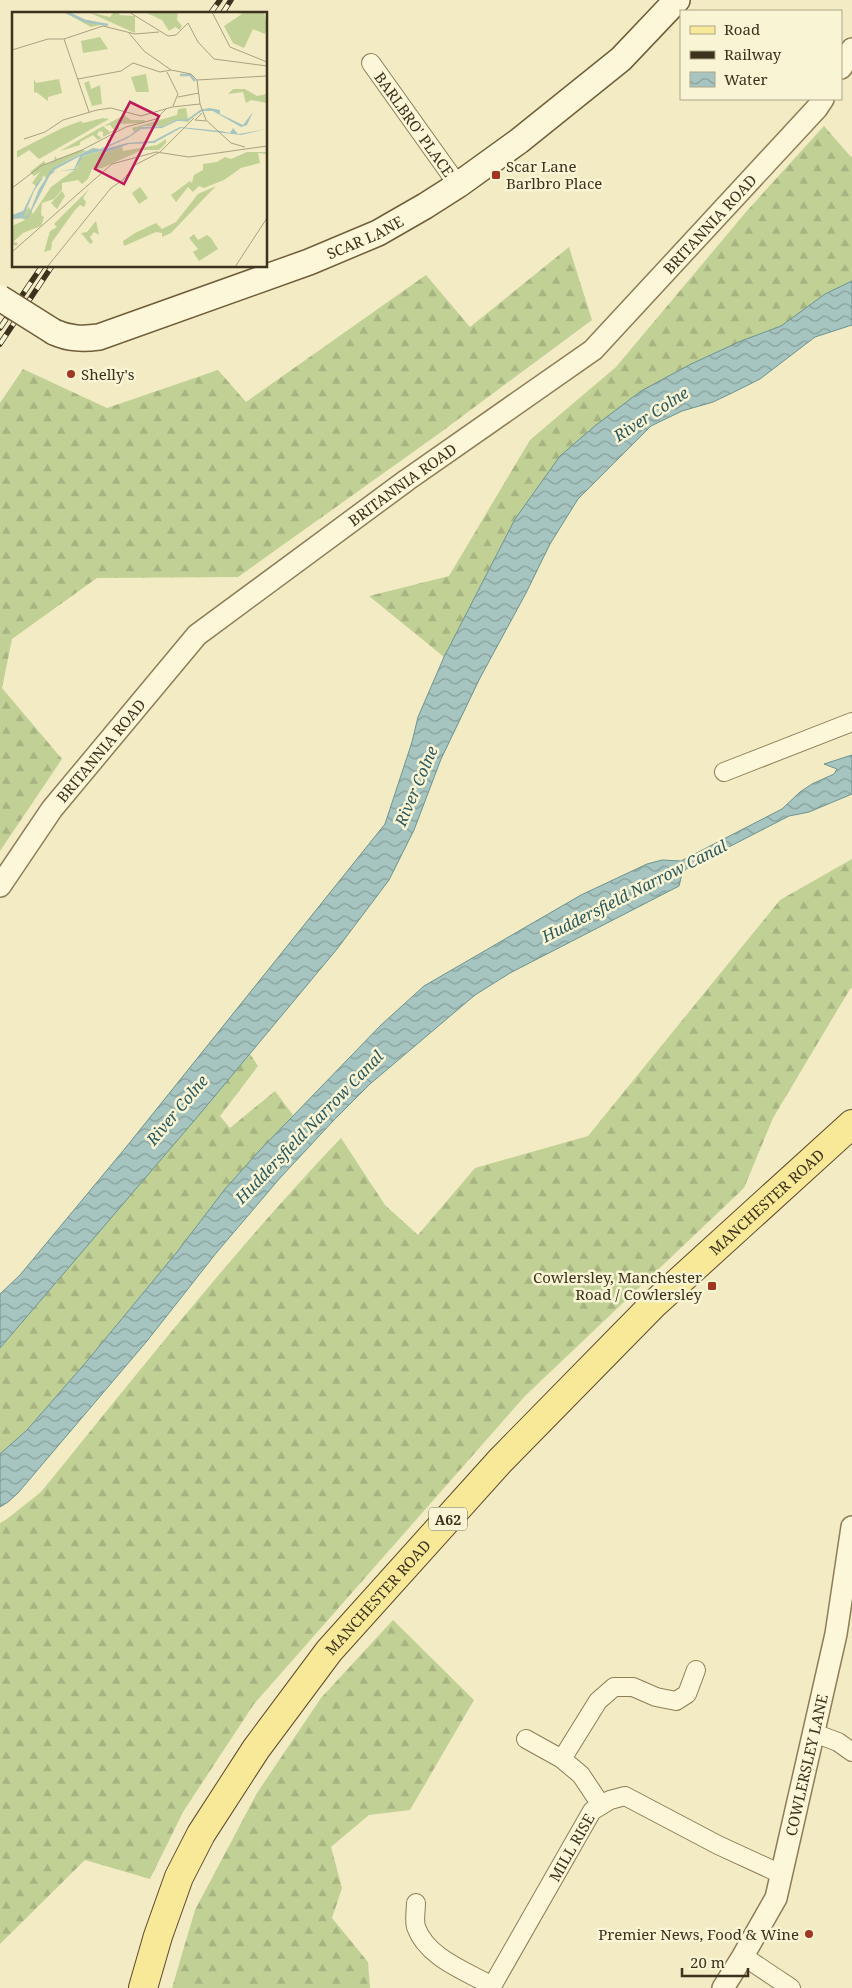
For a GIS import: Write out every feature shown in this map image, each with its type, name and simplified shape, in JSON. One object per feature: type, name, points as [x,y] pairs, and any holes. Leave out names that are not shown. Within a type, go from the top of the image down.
[{"type":"main road","name":"SCAR LANE","points":[[0,298],[63,336],[81,340],[99,337],[276,274],[378,233],[458,185],[519,141],[621,59],[677,0]]},
{"type":"main road","name":"MANCHESTER ROAD","points":[[143,1988],[158,1936],[179,1876],[201,1834],[256,1749],[329,1651],[500,1461],[653,1305],[852,1124]]},
{"type":"street","points":[[842,66],[852,49]]},
{"type":"street","name":"BARLBRO' PLACE","points":[[371,63],[458,185]]},
{"type":"street","name":"BRITANNIA ROAD","points":[[0,886],[52,809],[197,635],[406,480],[593,350],[822,100]]},
{"type":"street","points":[[724,772],[852,722]]},
{"type":"street","name":"COWLERSLEY LANE","points":[[723,1988],[776,1898],[836,1634],[852,1527]]},
{"type":"street","points":[[562,1759],[598,1701],[614,1687],[633,1687],[656,1697],[676,1701],[687,1694],[696,1670]]},
{"type":"street","points":[[814,1733],[838,1742],[852,1752]]},
{"type":"street","points":[[526,1739],[562,1759],[581,1775],[601,1805]]},
{"type":"street","name":"MILL RISE","points":[[492,1987],[592,1811],[610,1800],[625,1796],[718,1845],[782,1874]]},
{"type":"street","points":[[416,1903],[416,1925],[422,1939],[433,1952],[492,1987]]},
{"type":"street","points":[[743,1956],[790,1988]]},
{"type":"green space","points":[[824,126],[852,156],[852,281],[825,294],[781,326],[741,341],[691,364],[560,456],[515,519],[444,657],[369,596],[449,576],[530,440],[616,367],[746,212]]},
{"type":"green space","points":[[569,247],[592,320],[437,435],[238,577],[97,578],[12,639],[2,688],[62,759],[0,851],[0,403],[23,369],[107,408],[218,370],[246,402],[426,275],[470,327]]},
{"type":"green space","points":[[852,859],[852,988],[773,1118],[744,1188],[525,1396],[254,1704],[183,1812],[150,1879],[85,1860],[0,1944],[0,1523],[41,1492],[225,1268],[301,1180],[341,1138],[385,1205],[418,1235],[475,1168],[588,1136],[780,900]]},
{"type":"green space","points":[[250,1054],[258,1066],[220,1116],[230,1128],[275,1091],[293,1115],[225,1189],[177,1252],[87,1361],[27,1430],[0,1454],[0,1348]]},
{"type":"green space","points":[[393,1620],[474,1700],[410,1810],[369,1815],[331,1847],[342,1888],[332,1918],[368,1962],[370,1988],[172,1988],[195,1910],[257,1793],[321,1698]]},
{"type":"water","name":"River Colne","points":[[852,281],[852,325],[815,337],[760,379],[713,402],[682,411],[651,426],[578,499],[550,544],[480,678],[441,759],[414,830],[389,880],[337,949],[199,1115],[0,1348],[0,1294],[20,1275],[127,1146],[385,824],[412,742],[418,717],[444,657],[515,519],[560,456],[596,425],[641,391],[691,364],[741,341],[781,326],[825,294]]},
{"type":"water","name":"Huddersfield Narrow Canal","points":[[852,755],[852,794],[809,812],[789,816],[686,869],[682,874],[679,886],[510,973],[475,995],[370,1084],[280,1178],[217,1252],[147,1341],[18,1493],[0,1507],[0,1454],[27,1430],[87,1361],[177,1252],[225,1189],[259,1151],[381,1025],[424,986],[581,895],[647,864],[662,860],[681,861],[782,809],[800,792],[834,774],[837,769],[824,764]]},
{"type":"railway","points":[[211,12],[220,0]]},
{"type":"railway","points":[[223,12],[231,0]]},
{"type":"railway","points":[[0,328],[41,268]]},
{"type":"railway","points":[[0,344],[51,268]]},
{"type":"place","name":"Scar Lane Barlbro Place","points":[[496,175]]},
{"type":"place","name":"Shelly's","points":[[71,374]]},
{"type":"place","name":"Cowlersley, Manchester Road / Cowlersley","points":[[712,1286]]},
{"type":"place","name":"Premier News, Food & Wine","points":[[809,1934]]}]
